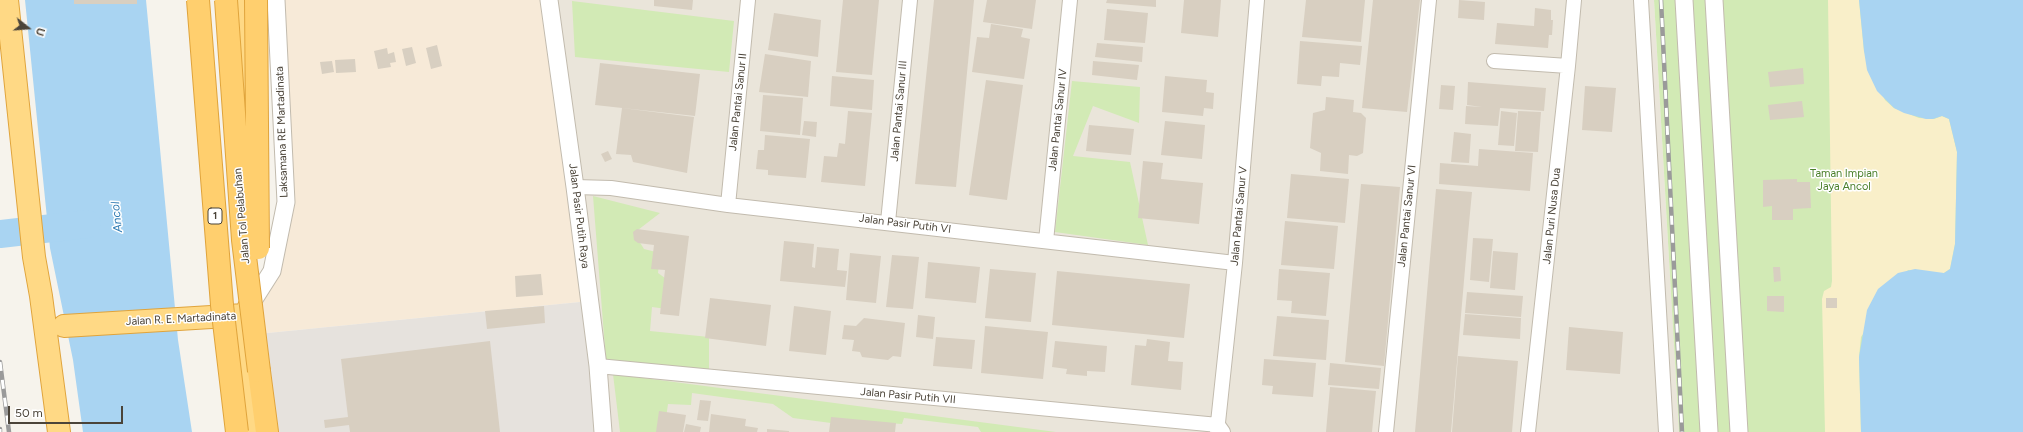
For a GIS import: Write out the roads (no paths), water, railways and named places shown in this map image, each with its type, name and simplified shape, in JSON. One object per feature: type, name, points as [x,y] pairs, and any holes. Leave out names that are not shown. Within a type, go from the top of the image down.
[{"type":"highway","points":[[6,0],[34,257],[41,296],[59,432]]},
{"type":"highway","name":"1","points":[[198,0],[222,305],[238,432]]},
{"type":"highway","name":"Jalan Tol Pelabuhan","points":[[226,0],[244,240],[267,432]]},
{"type":"highway","name":"Jalan R. E. Martadinata","points":[[65,326],[208,317],[247,310],[252,277],[241,0]]},
{"type":"highway","points":[[256,0],[259,371]]},
{"type":"highway","points":[[41,296],[65,326],[53,358],[51,370]]},
{"type":"highway","points":[[247,310],[250,346],[262,432]]},
{"type":"highway","points":[[247,432],[246,368],[250,346]]},
{"type":"street","name":"Laksamana RE Martadinata","points":[[247,310],[272,271],[286,202],[276,0]]},
{"type":"street","name":"Jalan Pasir Putih Raya","points":[[549,0],[598,366],[603,432]]},
{"type":"street","name":"Jalan Pantai Sanur II","points":[[728,205],[748,0]]},
{"type":"street","name":"Jalan Pantai Sanur III","points":[[888,222],[910,0]]},
{"type":"street","name":"Jalan Pantai Sanur IV","points":[[1046,241],[1070,0]]},
{"type":"street","name":"Jalan Pantai Sanur V","points":[[1220,430],[1257,0]]},
{"type":"street","name":"Jalan Pantai Sanur VI","points":[[1386,432],[1428,0]]},
{"type":"street","name":"Jalan Puri Nusa Dua","points":[[1528,432],[1574,0]]},
{"type":"street","points":[[1642,0],[1666,432]]},
{"type":"street","points":[[1684,0],[1709,432]]},
{"type":"street","points":[[1714,0],[1740,432]]},
{"type":"street","points":[[1494,61],[1568,66]]},
{"type":"street","name":"Jalan Pasir Putih VI","points":[[575,187],[611,188],[728,205],[888,222],[1235,263]]},
{"type":"street","name":"Jalan Pasir Putih VII","points":[[598,366],[1220,430]]},
{"type":"water","name":"Ancol","points":[[25,0],[146,0],[178,340],[192,432],[83,432],[73,360],[50,248]]},
{"type":"water","points":[[1859,0],[2023,0],[2023,432],[1861,432],[1859,357],[1867,310],[1878,289],[1898,273],[1915,269],[1944,273],[1950,269],[1955,244],[1957,152],[1949,119],[1942,116],[1933,119],[1926,119],[1904,113],[1894,108],[1877,91],[1867,70]]},
{"type":"waterway","points":[[0,234],[87,224]]},
{"type":"railway","points":[[1661,0],[1682,432]]},
{"type":"railway","points":[[0,362],[9,432]]},
{"type":"park label","name":"Taman Impian Jaya Ancol","points":[[1844,180]]}]
